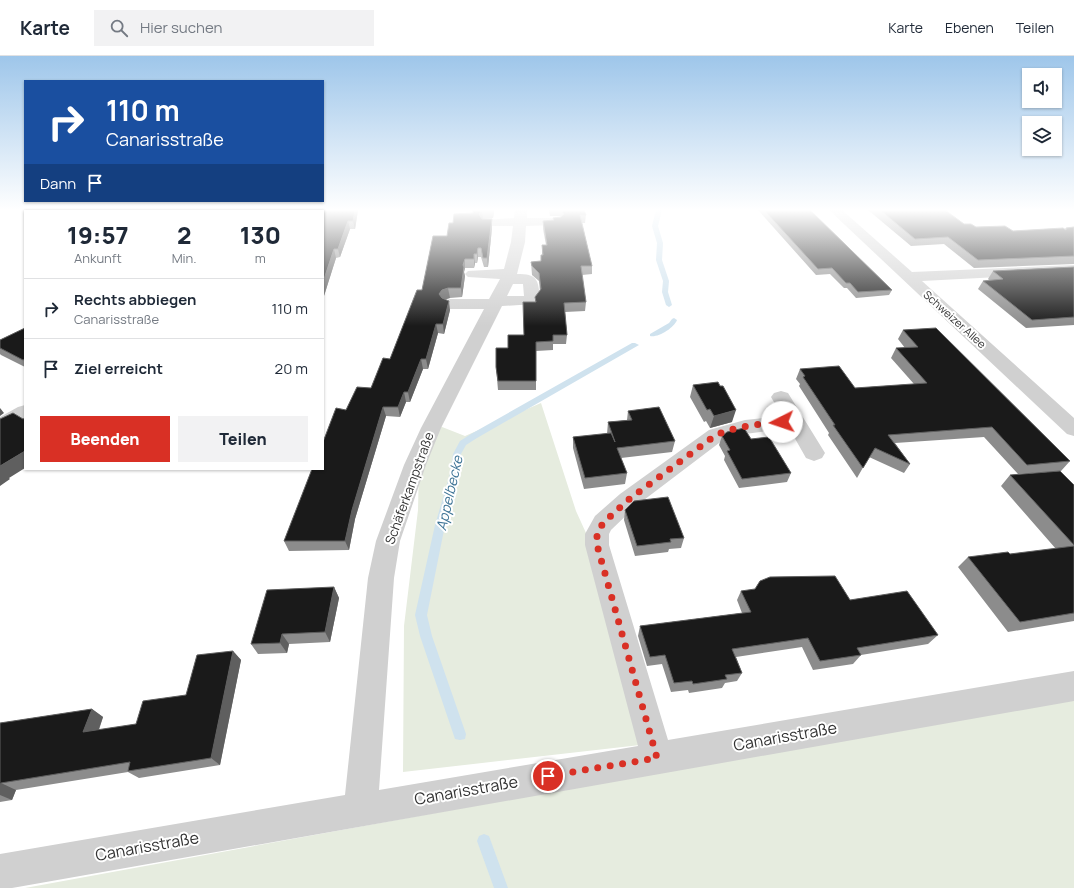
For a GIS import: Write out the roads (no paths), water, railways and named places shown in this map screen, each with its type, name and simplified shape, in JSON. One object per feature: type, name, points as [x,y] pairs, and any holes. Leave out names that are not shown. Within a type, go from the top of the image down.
[{"type":"street","name":"Schäferkampstraße","points":[[361,808],[363,768],[380,586],[388,540],[415,465],[431,428],[509,276],[516,249]]},
{"type":"street","name":"Schweizer Allee","points":[[877,249],[1074,429]]},
{"type":"street","points":[[908,277],[1074,269]]},
{"type":"street","points":[[450,304],[529,301],[532,297],[531,282],[526,279],[509,276],[473,274]]},
{"type":"street","points":[[781,397],[814,453]]},
{"type":"street","points":[[0,426],[24,413]]},
{"type":"street","points":[[657,758],[597,545],[597,534],[603,523],[628,500],[716,435],[731,429],[756,424],[796,422]]},
{"type":"street","name":"Canarisstraße","points":[[0,872],[361,808],[1074,686]]},
{"type":"waterway","name":"Appelbecke","points":[[660,249],[659,260],[666,281],[665,292],[669,305]]},
{"type":"waterway","name":"Appelbecke","points":[[652,335],[672,324],[674,320]]},
{"type":"waterway","name":"Appelbecke","points":[[460,734],[426,636],[421,615],[440,525],[455,474],[457,454],[463,443],[474,436],[635,345]]},
{"type":"waterway","name":"Appelbecke","points":[[484,841],[501,888]]}]
